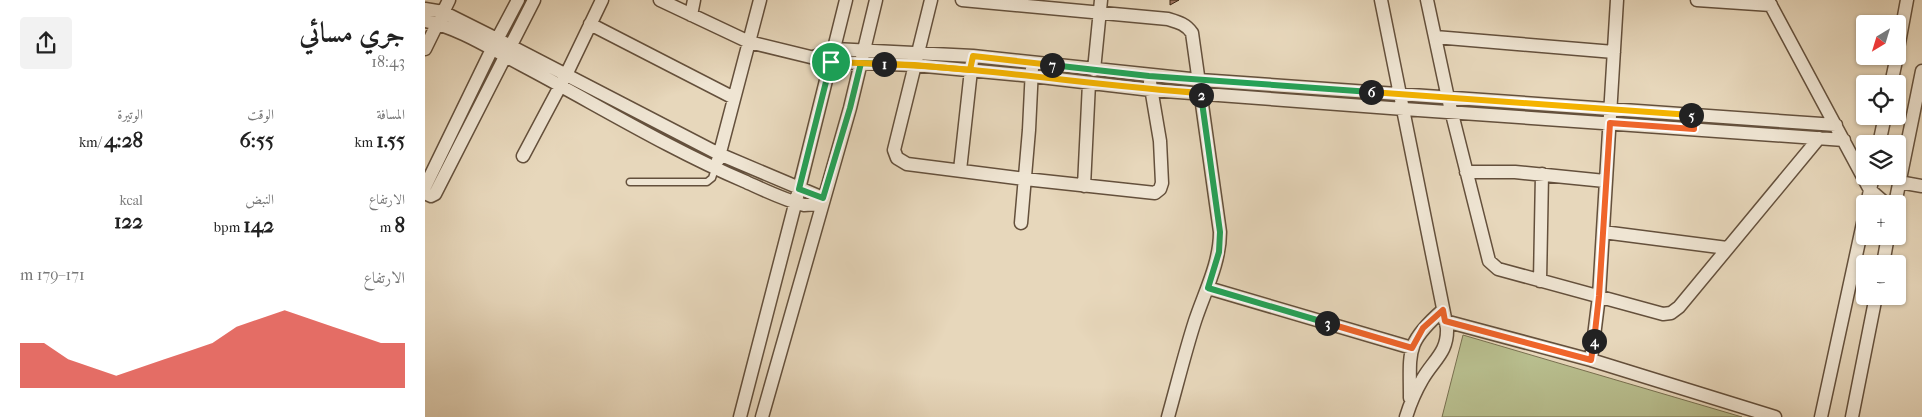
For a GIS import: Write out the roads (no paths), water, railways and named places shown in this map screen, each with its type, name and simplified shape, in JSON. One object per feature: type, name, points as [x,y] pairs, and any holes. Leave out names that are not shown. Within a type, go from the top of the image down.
[{"type":"street","points":[[425,49],[449,0]]},
{"type":"street","points":[[425,186],[518,0]]},
{"type":"street","points":[[425,193],[431,196],[435,194],[533,0]]},
{"type":"street","points":[[523,156],[602,0]]},
{"type":"street","points":[[660,0],[749,42],[831,62],[861,63],[973,56],[1149,76],[1200,86],[1404,109],[1843,140]]},
{"type":"street","points":[[691,15],[694,0]]},
{"type":"street","points":[[715,169],[760,0]]},
{"type":"street","points":[[739,417],[846,0]]},
{"type":"street","points":[[762,417],[850,108],[877,0]]},
{"type":"street","points":[[931,0],[894,150],[901,162],[1151,194],[1160,189],[1162,183],[1160,141],[1149,76]]},
{"type":"street","points":[[962,0],[1168,19],[1185,25],[1192,33],[1220,232],[1219,252],[1187,348],[1168,417]]},
{"type":"street","points":[[1094,70],[1101,0]]},
{"type":"street","points":[[1381,0],[1447,334],[1444,348],[1420,383],[1410,403],[1406,417]]},
{"type":"street","points":[[1427,0],[1466,172],[1491,264],[1498,268],[1663,314],[1671,313],[1679,307],[1819,138]]},
{"type":"street","points":[[1591,360],[1599,296],[1617,0]]},
{"type":"street","points":[[1697,0],[1769,3],[1870,190],[1876,195]]},
{"type":"street","points":[[1904,15],[1907,0]]},
{"type":"street","points":[[426,12],[719,154],[823,198]]},
{"type":"street","points":[[590,24],[734,98]]},
{"type":"street","points":[[1435,37],[1614,52]]},
{"type":"street","points":[[814,57],[834,49],[864,49],[970,70],[1151,90],[1200,86],[1401,95],[1836,125]]},
{"type":"street","points":[[960,170],[973,56]]},
{"type":"street","points":[[1021,222],[1032,62]]},
{"type":"street","points":[[1906,148],[1922,71]]},
{"type":"street","points":[[563,80],[631,126],[715,169],[795,203],[811,206],[818,204],[823,198]]},
{"type":"street","points":[[1084,186],[1089,83]]},
{"type":"street","points":[[1694,115],[1694,129]]},
{"type":"street","points":[[1466,172],[1542,174],[1605,181]]},
{"type":"street","points":[[1540,281],[1542,174]]},
{"type":"street","points":[[1906,183],[1922,186]]},
{"type":"street","points":[[1869,195],[1871,185]]},
{"type":"street","points":[[1603,232],[1727,248]]},
{"type":"street","points":[[1821,417],[1858,245]]},
{"type":"street","points":[[1208,288],[1412,348]]},
{"type":"street","points":[[1852,417],[1874,305]]},
{"type":"street","points":[[1410,403],[1410,361],[1412,348],[1423,328],[1444,316],[1775,417]]},
{"type":"lane","points":[[630,182],[707,182],[712,178],[715,169]]}]
